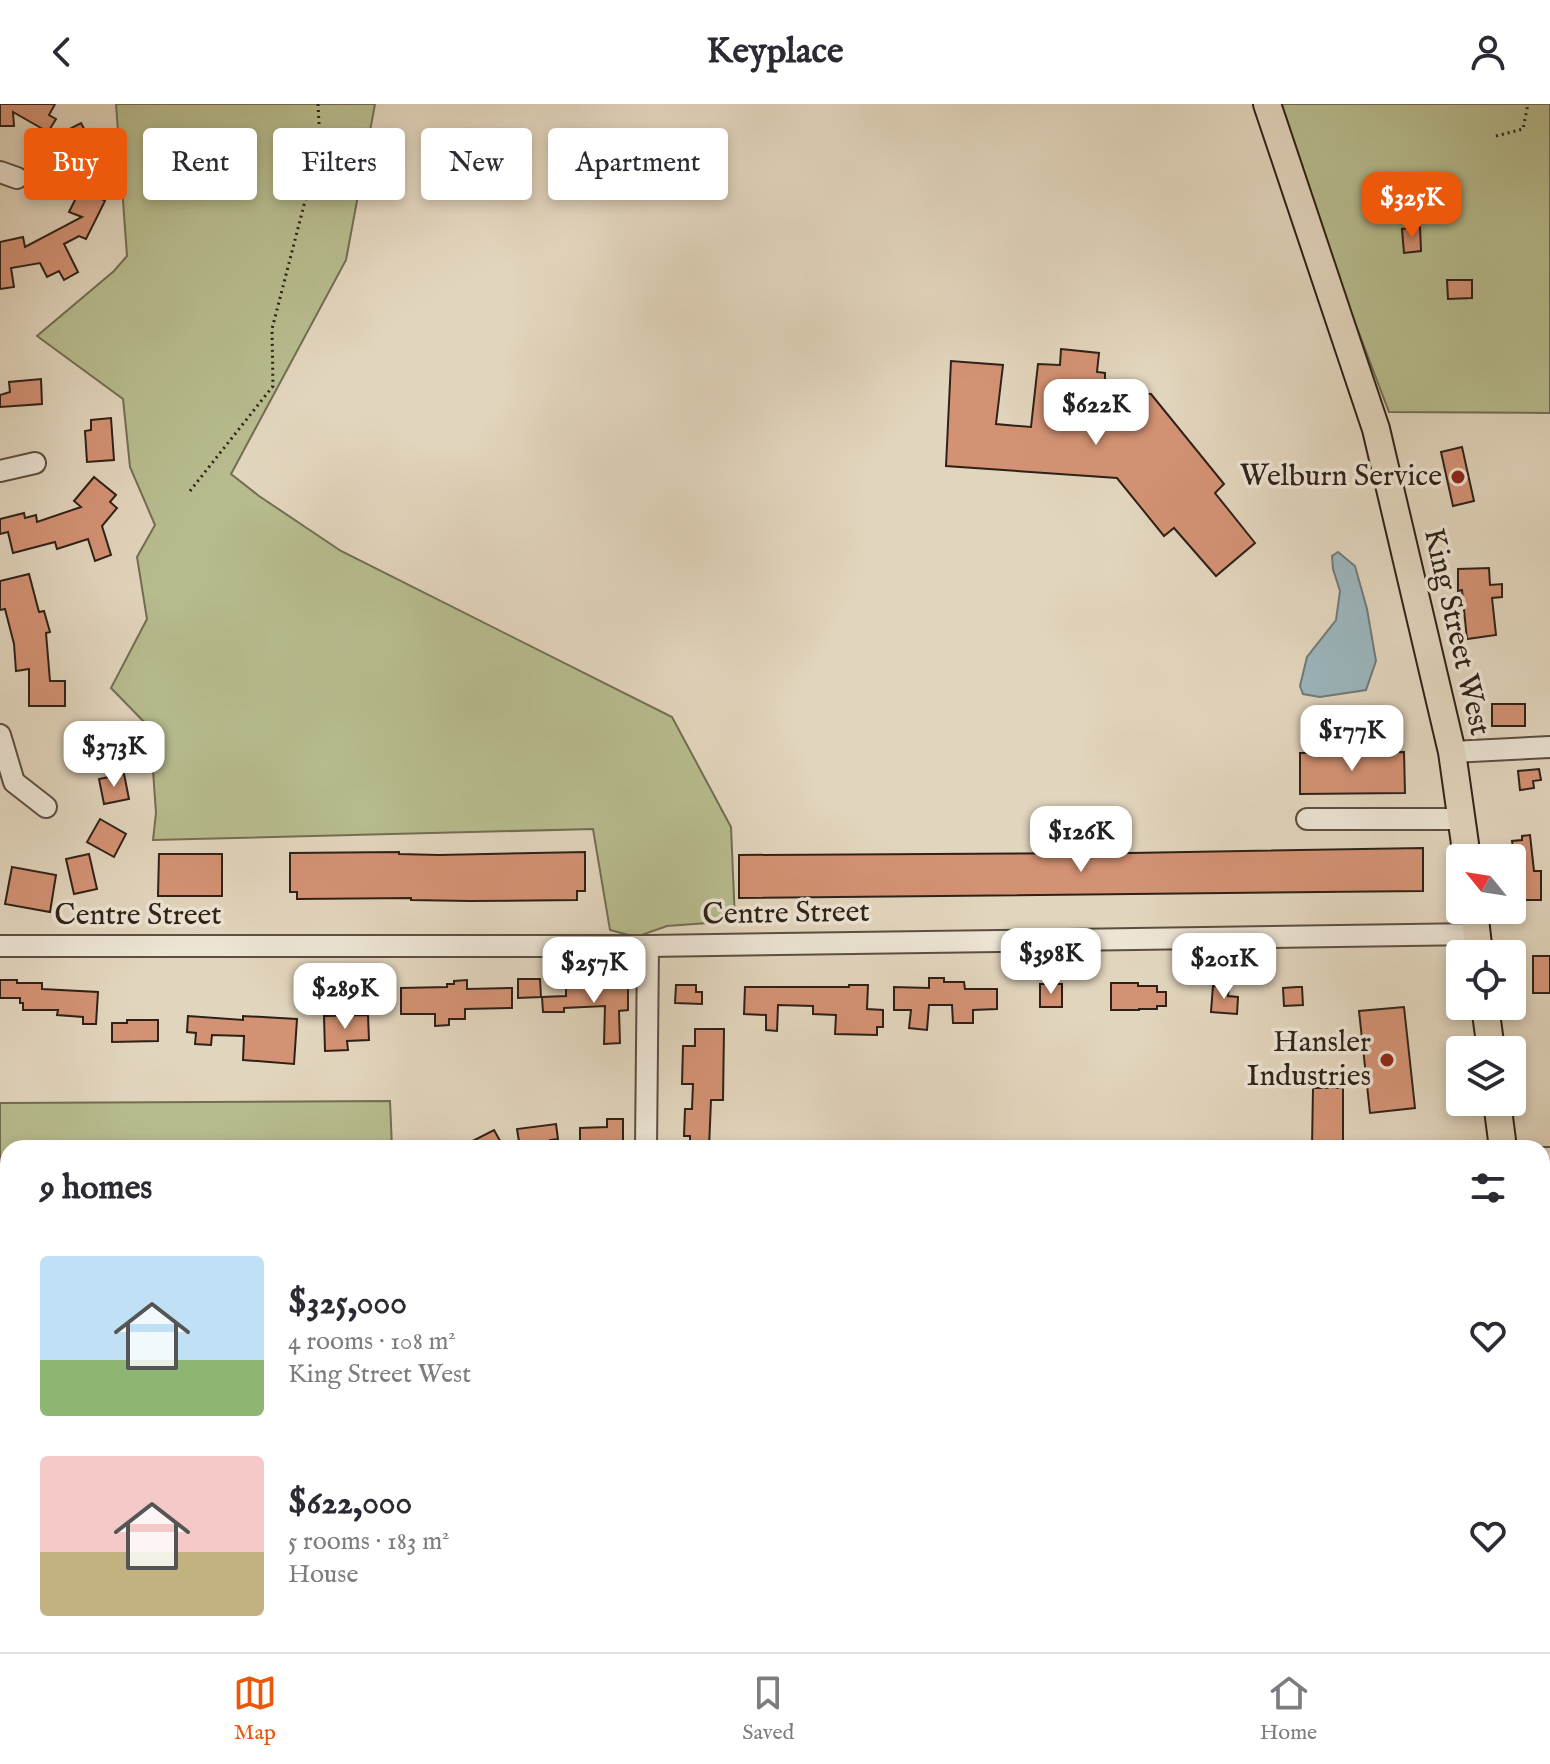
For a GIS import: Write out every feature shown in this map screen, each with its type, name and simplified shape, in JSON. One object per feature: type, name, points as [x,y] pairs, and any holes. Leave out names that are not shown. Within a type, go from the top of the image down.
[{"type":"main road","name":"King Street West","points":[[1267,104],[1376,429],[1452,752],[1465,844]]},
{"type":"main road","points":[[1499,1116],[1502,1140]]},
{"type":"street","points":[[0,471],[35,463]]},
{"type":"street","points":[[0,735],[14,782],[46,807]]},
{"type":"street","points":[[1452,752],[1550,747]]},
{"type":"street","points":[[1307,819],[1462,819]]},
{"type":"street","name":"Centre Street","points":[[0,946],[648,946],[1477,933]]},
{"type":"street","points":[[646,1140],[648,946]]},
{"type":"path","points":[[190,491],[273,386],[272,329],[320,143],[318,104]]},
{"type":"path","points":[[1496,136],[1523,129],[1528,104]]},
{"type":"green space","points":[[116,104],[375,104],[371,128],[273,128],[273,200],[357,200],[346,260],[231,474],[341,551],[672,717],[731,827],[735,921],[667,926],[636,937],[610,930],[593,829],[153,840],[156,813],[150,728],[111,688],[147,619],[137,557],[155,525],[130,467],[123,399],[37,336],[114,271],[127,256],[123,200],[127,200],[127,128],[118,128]]},
{"type":"green space","points":[[1272,104],[1550,104],[1550,413],[1389,412]]},
{"type":"green space","points":[[390,1101],[392,1140],[0,1140],[0,1103]]},
{"type":"water","points":[[1338,552],[1355,566],[1367,609],[1376,661],[1366,690],[1320,697],[1303,694],[1300,686],[1307,657],[1336,620],[1340,591],[1332,556]]},
{"type":"building","points":[[0,104],[55,104],[49,115],[56,119],[50,128],[41,128],[13,112],[14,126],[0,126]]},
{"type":"building","points":[[75,200],[105,201],[86,239],[79,236],[64,244],[78,272],[64,280],[59,271],[47,277],[40,263],[11,268],[14,287],[0,289],[0,242],[23,237],[25,247],[82,217],[69,212]]},
{"type":"building","points":[[1420,227],[1421,251],[1404,253],[1402,229]]},
{"type":"building","points":[[1447,280],[1472,280],[1472,298],[1448,299]]},
{"type":"building","points":[[1061,349],[1099,353],[1097,372],[1105,373],[1105,391],[1151,394],[1224,484],[1215,493],[1255,543],[1216,576],[1174,528],[1164,536],[1117,478],[946,466],[951,361],[1003,365],[996,424],[1031,427],[1038,364],[1060,365]]},
{"type":"building","points":[[41,379],[42,404],[0,407],[0,395],[10,392],[9,382]]},
{"type":"building","points":[[111,418],[114,460],[87,462],[85,431],[91,430],[91,420]]},
{"type":"building","name":"Welburn Service","points":[[1462,447],[1474,501],[1453,506],[1441,452]]},
{"type":"building","points":[[94,477],[116,495],[110,502],[117,508],[102,526],[111,555],[95,561],[88,539],[57,549],[55,542],[13,553],[8,532],[0,534],[0,519],[24,513],[25,518],[36,515],[37,522],[81,507],[74,501]]},
{"type":"building","points":[[1489,568],[1490,585],[1502,584],[1502,597],[1492,598],[1496,635],[1467,639],[1462,590],[1458,591],[1458,569]]},
{"type":"building","points":[[29,574],[39,612],[44,611],[50,632],[46,633],[50,681],[65,681],[65,706],[29,706],[29,669],[16,671],[14,644],[5,609],[0,610],[0,581]]},
{"type":"building","points":[[1492,704],[1525,704],[1525,726],[1492,726]]},
{"type":"building","points":[[137,728],[142,752],[124,755],[120,731]]},
{"type":"building","points":[[1404,752],[1405,793],[1300,794],[1300,753]]},
{"type":"building","points":[[1539,769],[1541,780],[1533,781],[1534,788],[1520,790],[1518,771]]},
{"type":"building","points":[[124,774],[129,799],[104,804],[99,779]]},
{"type":"building","points":[[100,819],[126,834],[114,857],[87,842]]},
{"type":"building","points":[[1530,835],[1534,871],[1541,871],[1541,900],[1526,900],[1526,844],[1512,844],[1512,841],[1522,840],[1522,836]]},
{"type":"building","points":[[1423,848],[1423,891],[739,898],[739,855]]},
{"type":"building","points":[[399,852],[439,855],[585,852],[585,891],[577,891],[577,900],[470,901],[297,899],[297,892],[290,892],[290,853]]},
{"type":"building","points":[[89,854],[97,889],[74,894],[66,859]]},
{"type":"building","points":[[159,854],[222,854],[222,896],[158,896]]},
{"type":"building","points":[[12,867],[56,875],[50,912],[5,904]]},
{"type":"building","points":[[1533,956],[1550,956],[1550,993],[1533,993]]},
{"type":"building","points":[[929,978],[964,982],[965,989],[997,989],[997,1009],[973,1010],[973,1023],[953,1023],[952,1005],[929,1005],[927,1030],[909,1028],[911,1010],[894,1010],[894,987],[929,988]]},
{"type":"building","points":[[518,979],[540,979],[541,997],[518,998]]},
{"type":"building","points":[[0,980],[42,983],[42,989],[98,992],[96,1024],[83,1024],[83,1017],[57,1015],[58,1010],[23,1010],[20,998],[0,998]]},
{"type":"building","points":[[467,980],[467,989],[512,988],[512,1008],[465,1009],[465,1019],[449,1019],[449,1025],[435,1026],[435,1014],[401,1014],[401,988],[447,987],[454,981]]},
{"type":"building","points":[[1111,983],[1157,986],[1157,992],[1166,992],[1166,1006],[1111,1010]]},
{"type":"building","points":[[1040,984],[1062,984],[1062,1007],[1040,1007]]},
{"type":"building","points":[[676,985],[696,985],[696,992],[702,992],[702,1004],[675,1003]]},
{"type":"building","points":[[868,985],[867,1009],[883,1010],[883,1027],[877,1027],[877,1035],[835,1034],[836,1015],[813,1014],[813,1006],[778,1005],[777,1031],[766,1030],[766,1015],[744,1014],[745,987]]},
{"type":"building","points":[[566,986],[628,986],[628,1010],[619,1011],[620,1043],[604,1044],[605,1006],[543,1012],[542,997],[566,996]]},
{"type":"building","points":[[1213,986],[1229,987],[1228,996],[1238,997],[1237,1014],[1211,1012]]},
{"type":"building","points":[[1302,987],[1303,1005],[1284,1006],[1283,988]]},
{"type":"building","name":"Hansler Industries","points":[[1404,1007],[1415,1108],[1370,1113],[1359,1011]]},
{"type":"building","points":[[368,1015],[369,1040],[347,1041],[348,1050],[325,1051],[324,1016]]},
{"type":"building","points":[[188,1016],[243,1020],[243,1016],[297,1019],[294,1064],[243,1060],[244,1036],[212,1035],[211,1045],[195,1044],[196,1033],[187,1032]]},
{"type":"building","points":[[127,1020],[158,1020],[158,1041],[112,1042],[112,1023],[127,1023]]},
{"type":"building","points":[[695,1029],[724,1029],[723,1100],[711,1100],[709,1140],[690,1140],[690,1136],[684,1136],[685,1109],[692,1109],[693,1084],[682,1084],[683,1046],[695,1046]]},
{"type":"building","points":[[1313,1088],[1343,1088],[1343,1140],[1312,1140]]},
{"type":"building","points":[[607,1119],[623,1119],[623,1140],[580,1140],[580,1128],[607,1127]]},
{"type":"building","points":[[556,1124],[558,1139],[519,1140],[517,1129]]},
{"type":"building","points":[[494,1130],[500,1140],[475,1140]]},
{"type":"place","name":"Welburn Service","points":[[1458,477]]},
{"type":"place","name":"Hansler Industries","points":[[1387,1060]]}]
